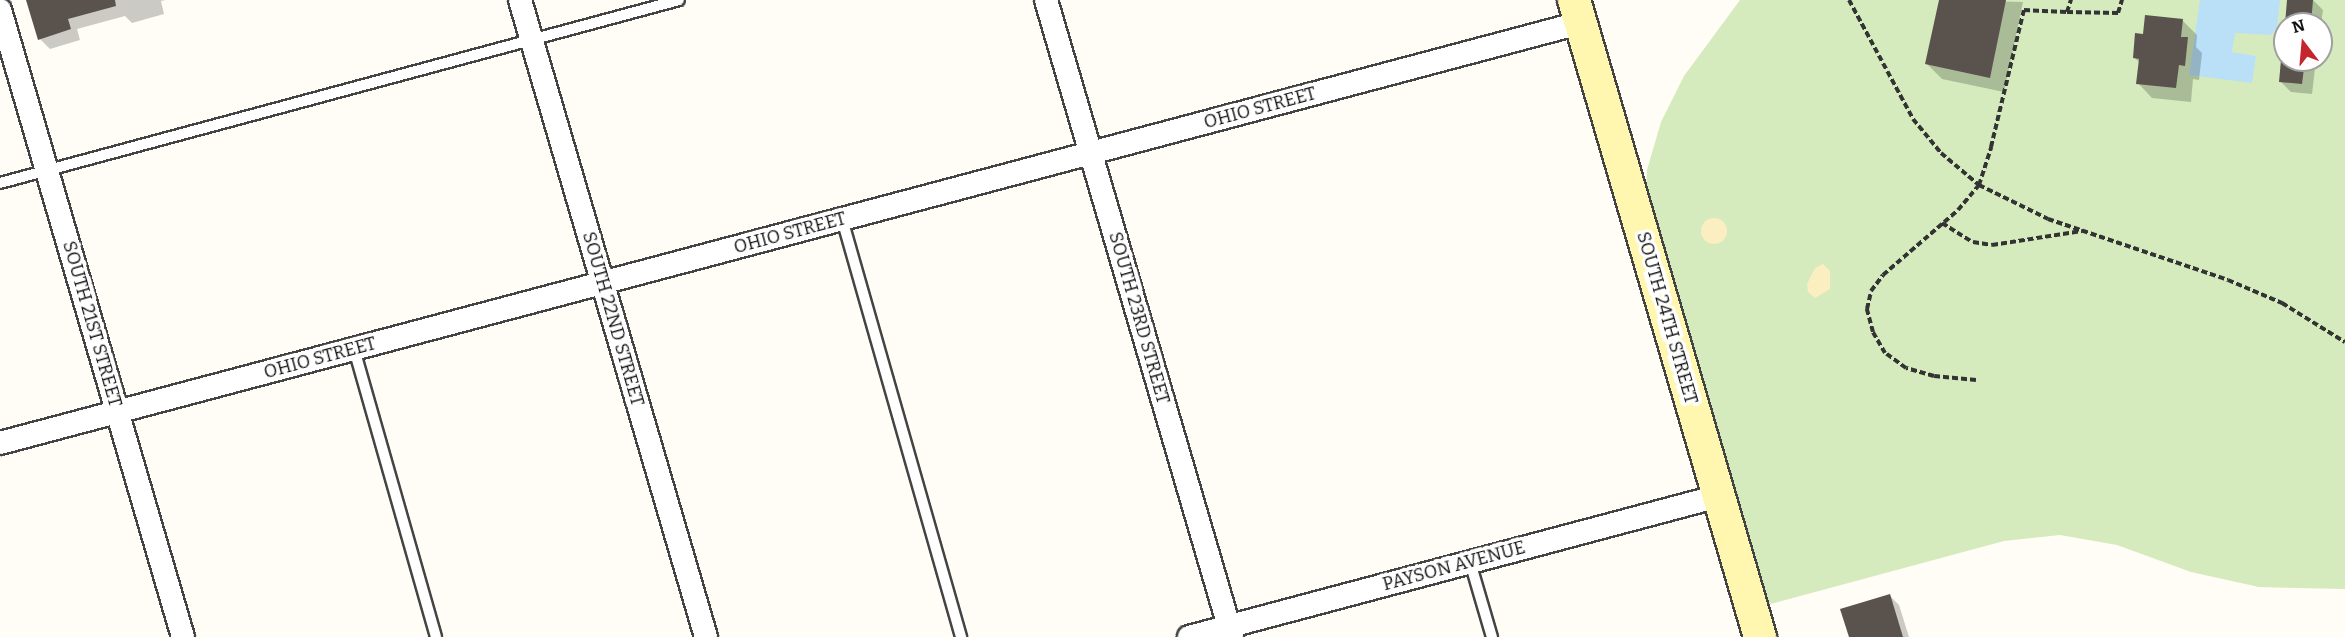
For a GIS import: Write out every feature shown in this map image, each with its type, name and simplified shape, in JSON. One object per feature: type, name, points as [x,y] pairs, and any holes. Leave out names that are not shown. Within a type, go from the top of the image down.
[{"type":"street","name":"SOUTH 22ND STREET","points":[[520,0],[706,637]]},
{"type":"street","name":"SOUTH 23RD STREET","points":[[1046,0],[1231,632]]},
{"type":"street","name":"SOUTH 21ST STREET","points":[[0,10],[183,637]]},
{"type":"street","name":"OHIO STREET","points":[[0,443],[1091,153],[1577,11]]},
{"type":"street","name":"SOUTH 24TH STREET","points":[[1577,11],[1760,637]]},
{"type":"street","name":"PAYSON AVENUE","points":[[1189,637],[1231,632],[1470,562],[1719,496]]},
{"type":"lane","points":[[0,183],[679,0]]},
{"type":"lane","points":[[842,219],[961,637]]},
{"type":"lane","points":[[354,349],[436,637]]},
{"type":"lane","points":[[1470,562],[1492,637]]},
{"type":"path","points":[[1849,0],[1913,118],[1941,153],[1979,185],[2049,219],[2228,279],[2282,303],[2345,342]]},
{"type":"path","points":[[2067,12],[2071,0]]},
{"type":"path","points":[[1976,380],[1934,376],[1906,368],[1885,353],[1873,332],[1867,309],[1871,291],[1883,275],[1942,224],[1979,185],[1992,147],[2024,10],[2118,13],[2122,0]]},
{"type":"path","points":[[1942,224],[1973,242],[1992,245],[2084,230]]},
{"type":"green space","points":[[1740,0],[2345,0],[2345,589],[2259,587],[2191,572],[2117,545],[2060,535],[2004,541],[1752,609],[1644,240],[1647,170],[1661,122],[1684,76]]},
{"type":"sand","points":[[1714,218],[1723,222],[1727,231],[1723,240],[1714,244],[1705,240],[1701,231],[1705,222]]},
{"type":"sand","points":[[1823,264],[1830,271],[1830,289],[1815,298],[1808,292],[1807,284],[1815,268]]},
{"type":"water","points":[[2200,0],[2280,0],[2279,12],[2273,12],[2271,35],[2235,33],[2232,52],[2256,56],[2252,83],[2189,75]]},
{"type":"building","points":[[26,0],[115,0],[116,6],[68,19],[71,29],[38,40]]},
{"type":"building","points":[[1939,0],[2006,0],[1990,78],[1925,64]]},
{"type":"building","points":[[2287,0],[2313,0],[2312,12],[2286,12]]},
{"type":"building","points":[[2145,15],[2183,19],[2181,37],[2188,37],[2185,66],[2179,65],[2176,88],[2136,84],[2139,59],[2133,58],[2135,33],[2143,34]]},
{"type":"building","points":[[2280,72],[2304,72],[2302,84],[2279,82]]},
{"type":"building","points":[[1890,594],[1903,637],[1849,637],[1840,609]]}]
